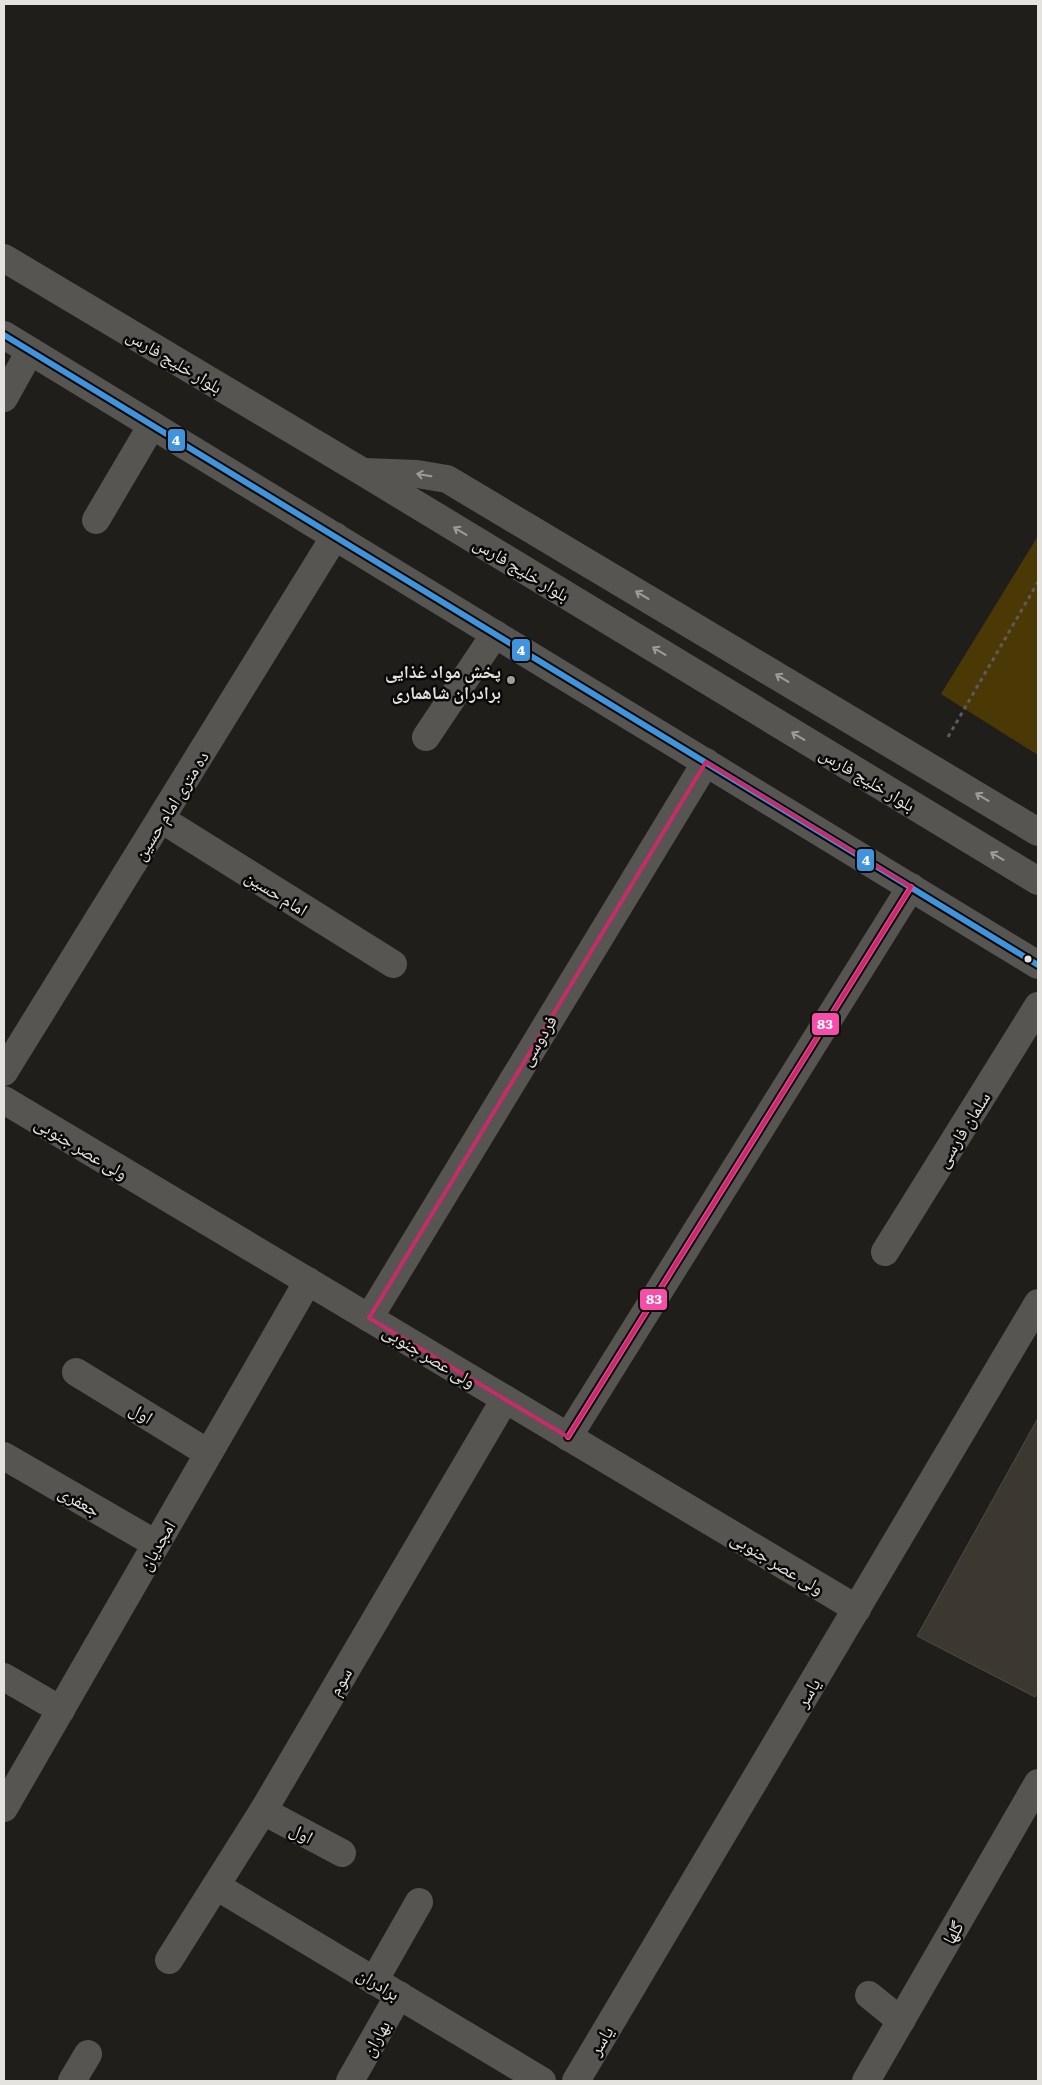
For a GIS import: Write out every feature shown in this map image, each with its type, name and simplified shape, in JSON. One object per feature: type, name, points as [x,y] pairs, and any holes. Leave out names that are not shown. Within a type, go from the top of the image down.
[{"type":"street","name":"بلوار خلیج فارس","points":[[4,258],[363,472],[1038,881]]},
{"type":"street","points":[[4,335],[1038,965]]},
{"type":"street","points":[[4,398],[30,351]]},
{"type":"street","points":[[96,520],[152,425]]},
{"type":"street","points":[[363,472],[417,474],[447,479],[931,766],[1038,832]]},
{"type":"street","name":"ده متری امام حسین","points":[[4,1072],[335,536]]},
{"type":"street","points":[[426,737],[496,634]]},
{"type":"street","name":"فردوسی","points":[[369,1318],[706,762]]},
{"type":"street","name":"امام حسین","points":[[161,820],[393,964]]},
{"type":"street","points":[[568,1437],[911,887]]},
{"type":"street","name":"سلمان فارسی","points":[[885,1252],[1038,1006]]},
{"type":"street","name":"ولی عصر جنوبی","points":[[4,1100],[857,1609]]},
{"type":"street","name":"امجدیان","points":[[7,1794],[61,1710],[308,1281]]},
{"type":"street","name":"یاسر","points":[[576,2081],[1038,1303]]},
{"type":"street","name":"اول","points":[[76,1372],[208,1453]]},
{"type":"street","name":"سوم","points":[[169,1960],[263,1811],[505,1399]]},
{"type":"street","name":"جعفری","points":[[4,1456],[156,1544]]},
{"type":"street","points":[[4,1678],[61,1710]]},
{"type":"street","name":"گلها","points":[[866,2081],[1038,1783]]},
{"type":"street","name":"اول","points":[[263,1811],[342,1853]]},
{"type":"street","name":"برادران","points":[[216,1886],[542,2081]]},
{"type":"street","points":[[374,1981],[419,1902]]},
{"type":"street","name":"بهاران","points":[[350,2081],[399,1995]]},
{"type":"street","points":[[869,1996],[900,2021]]},
{"type":"street","points":[[72,2081],[88,2054]]},
{"type":"path","points":[[931,766],[1038,582]]},
{"type":"highlighted area","points":[[706,762],[911,887],[568,1437],[369,1318]]},
{"type":"shaded area","points":[[1038,536],[1038,755],[941,694]]},
{"type":"building","points":[[1038,1418],[1038,1691],[1035,1697],[917,1636]]},
{"type":"transit line","name":"4","points":[[4,335],[1038,965]]},
{"type":"transit line","name":"83","points":[[568,1437],[911,887]]},
{"type":"place","name":"پخش مواد غذایی برادران شاهماری","points":[[511,680]]}]
